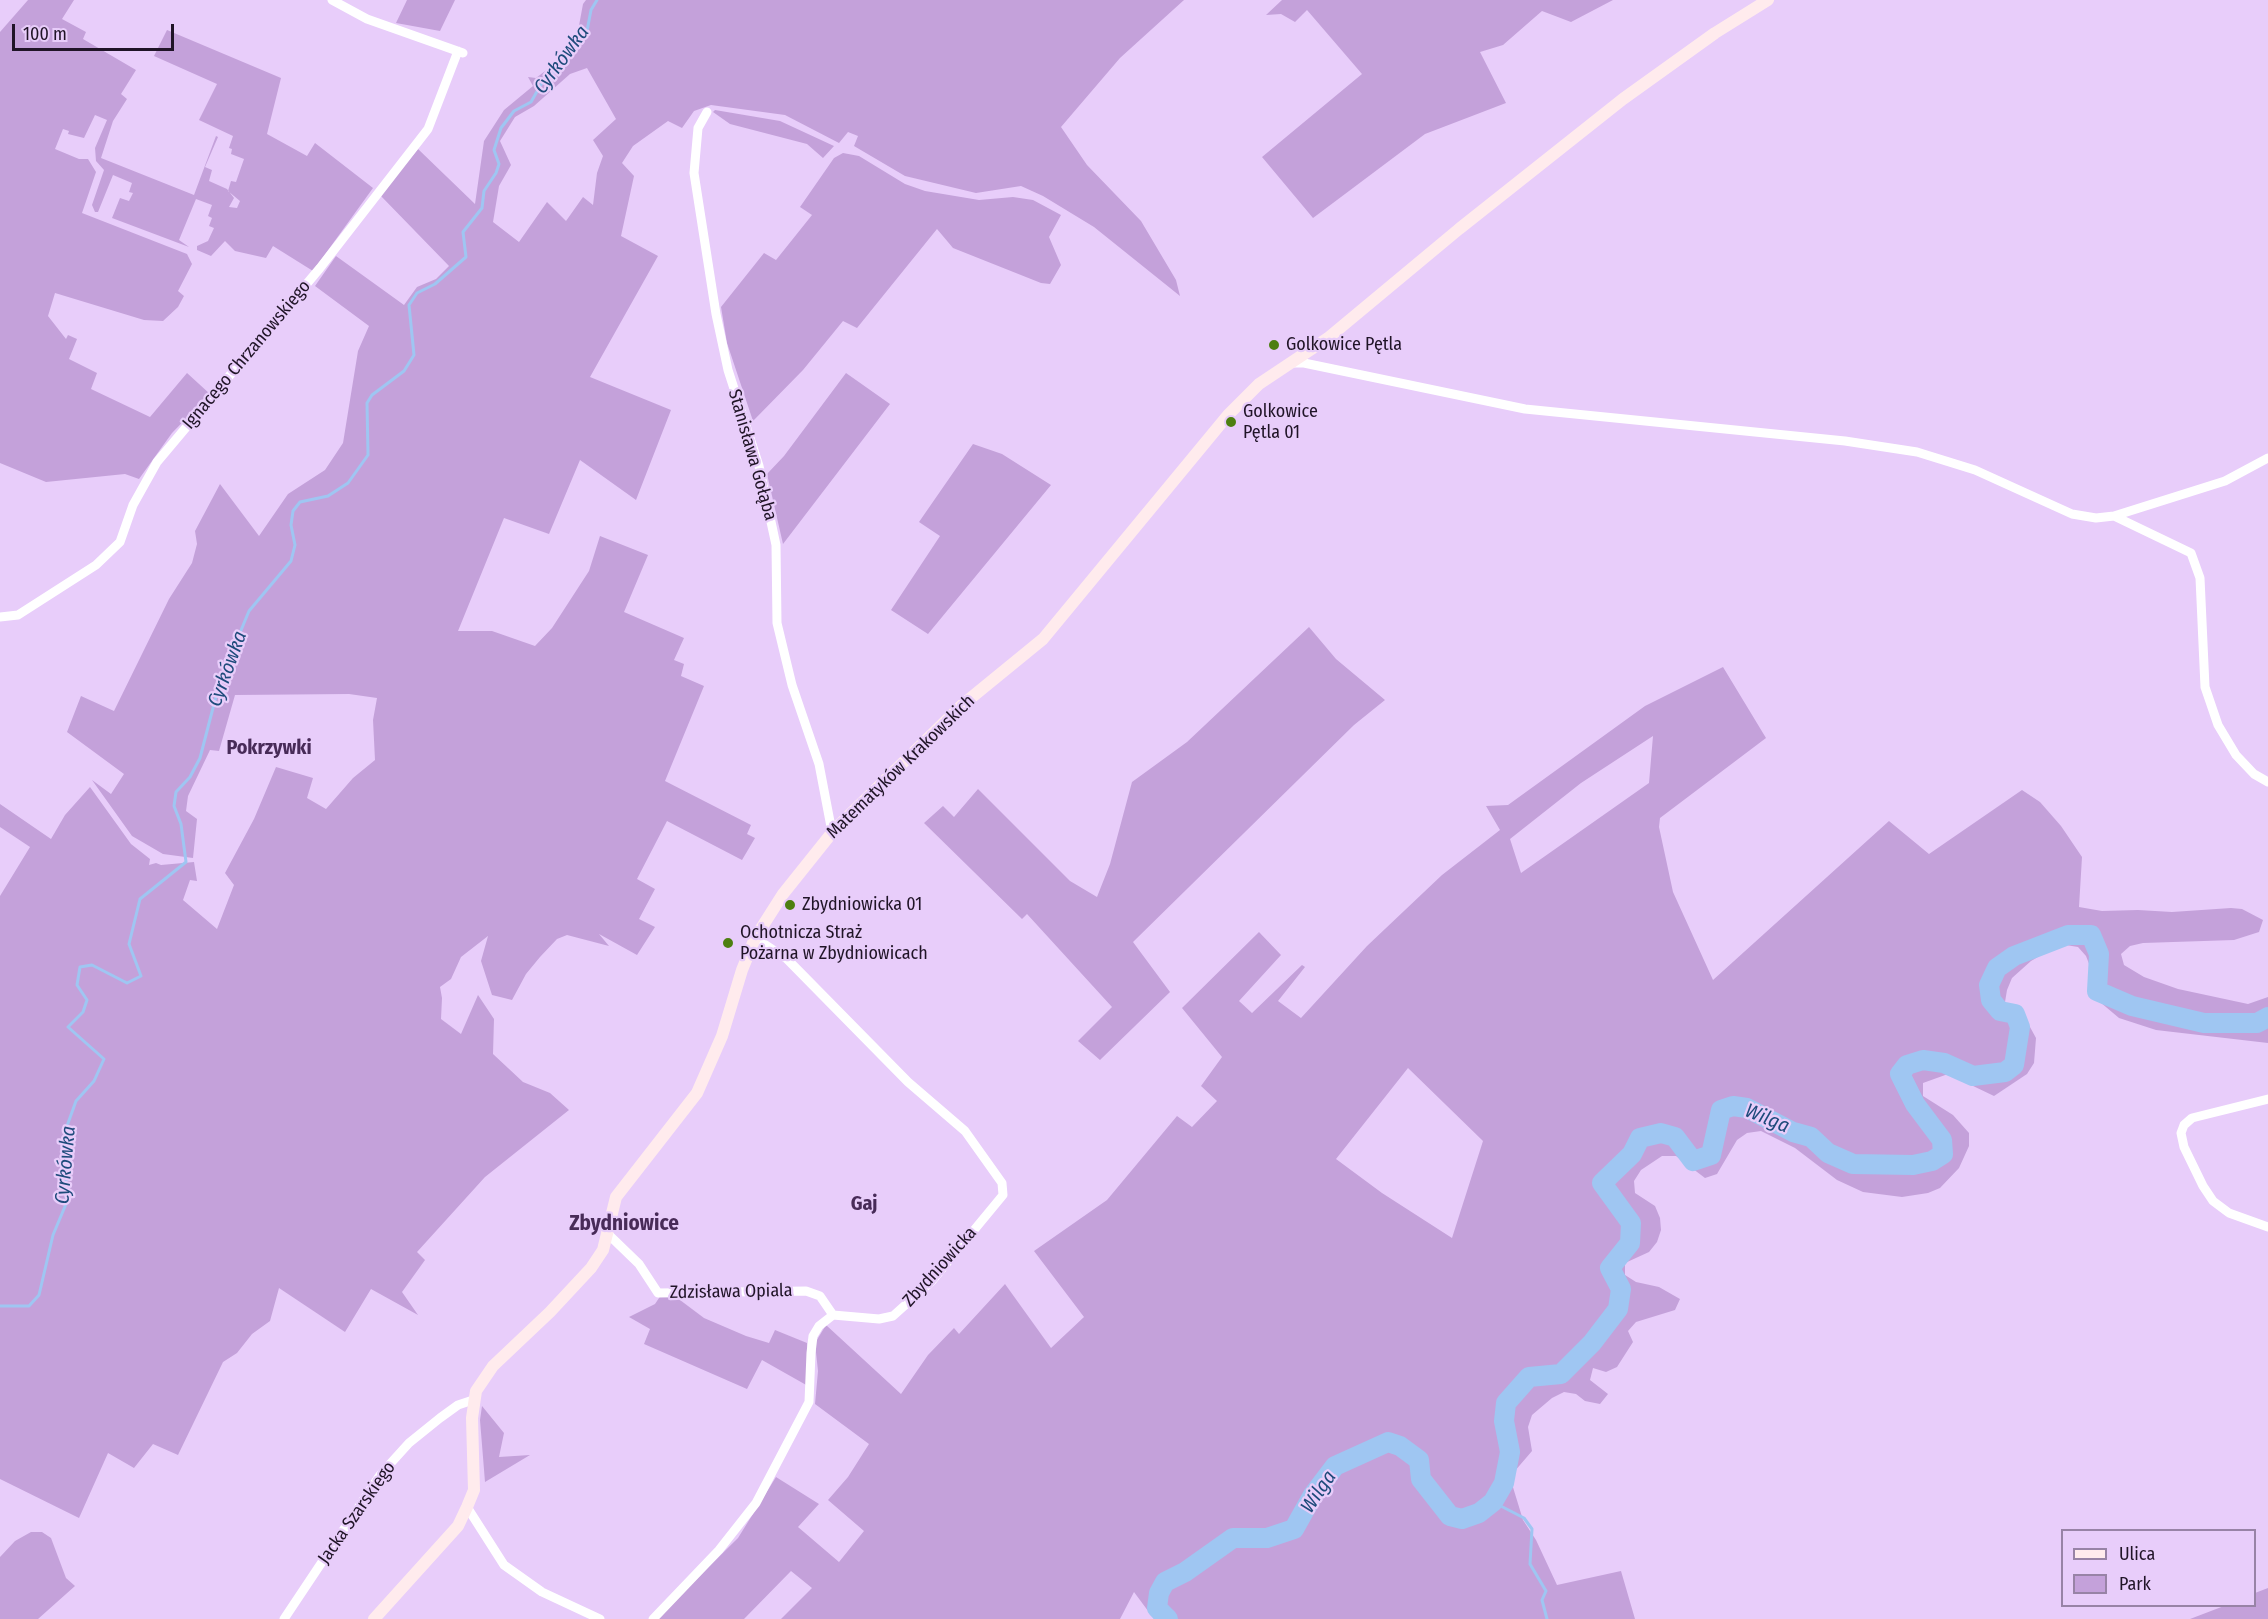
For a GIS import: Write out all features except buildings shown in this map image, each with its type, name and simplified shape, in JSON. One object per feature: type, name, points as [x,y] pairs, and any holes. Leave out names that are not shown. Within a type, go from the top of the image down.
[{"type":"street","name":"Ignacego Chrzanowskiego","points":[[0,617],[18,615],[96,565],[120,543],[133,505],[157,462],[320,268],[428,129],[461,53],[368,19],[332,0]]},
{"type":"street","name":"Matematyków Krakowskich","points":[[473,1400],[493,1366],[591,1268],[609,1235],[616,1197],[697,1093],[724,1030],[742,970],[755,938],[783,894],[832,832],[961,706],[1043,639],[1228,415],[1259,384],[1335,333],[1459,229],[1630,94],[1768,0]]},
{"type":"street","name":"Stanisława Gołąba","points":[[707,112],[698,128],[694,173],[716,314],[728,370],[759,466],[776,545],[777,623],[792,685],[819,764],[832,832]]},
{"type":"street","points":[[1291,363],[1304,363],[1525,410],[1845,441],[1917,452],[1976,470],[2072,513],[2096,518],[2114,516],[2225,481],[2268,458]]},
{"type":"street","points":[[2114,516],[2191,553],[2200,578],[2205,687],[2208,696],[2218,725],[2236,755],[2254,774],[2268,782]]},
{"type":"street","name":"Zbydniowicka","points":[[755,938],[787,959],[908,1082],[965,1131],[1002,1183],[1003,1194],[932,1281],[893,1316],[879,1319],[833,1315]]},
{"type":"street","points":[[2268,1099],[2193,1118],[2184,1125],[2181,1133],[2184,1147],[2213,1201],[2229,1213],[2268,1227]]},
{"type":"street","name":"Zdzisława Opiala","points":[[609,1235],[639,1264],[658,1293],[806,1291],[820,1296],[833,1315]]},
{"type":"street","points":[[653,1619],[719,1550],[756,1503],[809,1402],[813,1336],[825,1320],[833,1315]]},
{"type":"street","points":[[374,1619],[458,1526],[467,1507],[474,1490],[473,1400]]},
{"type":"street","name":"Jacka Szarskiego","points":[[284,1619],[380,1475],[409,1443],[458,1405],[473,1400]]},
{"type":"street","points":[[467,1507],[504,1565],[542,1592],[600,1619]]},
{"type":"green space","points":[[28,0],[74,0],[62,19],[86,32],[83,39],[136,70],[121,94],[127,99],[113,121],[101,158],[194,195],[216,136],[218,137],[205,167],[212,170],[209,181],[228,190],[231,181],[236,182],[244,159],[231,154],[232,149],[229,148],[233,136],[199,120],[217,84],[154,56],[167,30],[281,78],[267,134],[307,156],[315,143],[373,188],[313,271],[273,246],[266,258],[235,251],[225,241],[211,256],[197,250],[197,246],[208,241],[214,228],[209,226],[212,218],[208,216],[212,205],[196,199],[179,240],[189,247],[112,218],[120,198],[129,201],[133,193],[129,192],[132,183],[113,175],[98,212],[95,212],[92,205],[104,170],[96,161],[95,148],[107,120],[95,115],[84,138],[68,134],[69,131],[63,129],[55,149],[79,159],[88,159],[96,172],[82,213],[187,254],[192,264],[178,291],[184,296],[178,307],[163,321],[144,320],[55,293],[48,316],[66,339],[68,335],[77,339],[69,359],[97,373],[91,389],[150,417],[187,373],[210,394],[172,433],[139,479],[125,474],[46,482],[0,463],[0,32]],"holes":[[[230,192],[240,201],[237,208],[229,207],[234,198]]]},
{"type":"green space","points":[[407,0],[455,0],[440,31],[396,23]]},
{"type":"green space","points":[[586,0],[1184,0],[1120,58],[1061,127],[1087,165],[1141,221],[1176,280],[1180,296],[1094,227],[1043,196],[1021,186],[976,193],[905,176],[854,146],[858,136],[848,132],[839,143],[785,115],[711,105],[694,111],[682,128],[668,121],[633,146],[622,163],[634,176],[621,236],[658,256],[590,377],[671,410],[636,500],[580,460],[549,534],[504,518],[458,631],[492,631],[535,646],[552,628],[589,571],[600,536],[648,555],[624,612],[684,638],[674,660],[684,664],[681,676],[704,686],[665,781],[751,825],[747,834],[755,838],[742,860],[667,821],[637,879],[655,889],[639,919],[655,927],[637,955],[599,934],[609,946],[567,935],[557,939],[540,957],[526,974],[512,1000],[492,995],[481,961],[488,936],[461,957],[451,979],[440,987],[441,1019],[461,1034],[478,995],[494,1019],[493,1054],[523,1082],[550,1093],[569,1110],[485,1177],[417,1252],[425,1260],[402,1292],[418,1315],[371,1289],[345,1332],[279,1288],[270,1321],[252,1334],[237,1353],[223,1362],[178,1455],[153,1444],[134,1468],[108,1453],[79,1518],[0,1479],[0,896],[30,847],[0,827],[0,804],[51,839],[65,815],[90,787],[131,844],[150,859],[149,865],[194,862],[197,881],[190,880],[183,900],[217,929],[234,885],[225,873],[254,819],[276,767],[313,778],[307,798],[326,809],[353,778],[375,760],[373,720],[377,698],[349,694],[235,695],[219,751],[210,750],[188,796],[186,811],[197,819],[193,858],[163,854],[132,836],[92,780],[111,794],[124,774],[67,732],[81,696],[114,711],[169,599],[192,563],[197,544],[195,531],[220,484],[259,536],[288,494],[325,470],[343,443],[358,351],[369,326],[315,286],[336,256],[404,305],[417,287],[436,279],[449,266],[380,195],[418,149],[475,204],[484,141],[504,110],[533,86],[528,77],[536,78],[557,62],[578,31],[583,4]],"holes":[[[587,68],[616,119],[593,140],[603,156],[597,173],[593,205],[583,197],[566,221],[547,202],[519,242],[493,222],[499,186],[511,165],[500,141],[515,117],[534,106],[570,74]]]},
{"type":"green space","points":[[1282,0],[1613,0],[1571,22],[1542,11],[1503,45],[1480,52],[1506,103],[1425,134],[1313,218],[1262,157],[1362,74],[1307,10],[1295,22],[1281,14],[1266,15]]},
{"type":"green space","points":[[715,110],[780,121],[834,146],[823,158],[807,144],[730,124],[713,112]]},
{"type":"green space","points":[[843,153],[859,156],[905,184],[925,191],[979,200],[1013,197],[1033,200],[1061,215],[1049,237],[1061,265],[1050,284],[1041,283],[953,248],[937,229],[857,328],[843,321],[803,370],[753,421],[727,343],[721,307],[764,253],[776,260],[812,215],[800,207],[834,158]]},
{"type":"green space","points":[[846,373],[890,404],[783,544],[767,474],[784,456]]},
{"type":"green space","points":[[973,444],[1002,454],[1051,485],[928,634],[891,610],[940,536],[919,522]]},
{"type":"green space","points":[[1309,627],[1336,659],[1385,700],[1354,725],[1133,942],[1170,992],[1100,1060],[1078,1041],[1112,1007],[1027,914],[1022,919],[924,823],[943,806],[954,817],[978,789],[1070,881],[1097,897],[1110,864],[1132,782],[1187,742]]},
{"type":"green space","points":[[1723,667],[1766,738],[1660,818],[1659,827],[1673,892],[1713,980],[1889,821],[1929,854],[2022,790],[2040,802],[2061,826],[2082,857],[2079,907],[2102,911],[2172,912],[2231,908],[2242,909],[2263,920],[2259,932],[2234,940],[2143,943],[2130,946],[2121,954],[2124,965],[2144,977],[2178,989],[2248,1004],[2268,997],[2268,1043],[2156,1030],[2119,1018],[2100,1002],[2094,991],[2095,979],[2086,956],[2078,947],[2066,945],[2053,948],[2031,961],[2012,978],[2007,990],[2005,1002],[2030,1027],[2036,1038],[2034,1063],[2027,1074],[1994,1096],[1948,1074],[1923,1083],[1923,1096],[1953,1115],[1969,1133],[1969,1146],[1959,1168],[1940,1188],[1928,1193],[1902,1197],[1863,1192],[1837,1180],[1795,1148],[1761,1131],[1747,1133],[1737,1140],[1717,1174],[1705,1178],[1676,1156],[1662,1156],[1641,1170],[1634,1181],[1635,1193],[1655,1206],[1660,1218],[1661,1230],[1657,1242],[1649,1252],[1625,1263],[1625,1275],[1636,1282],[1659,1287],[1680,1299],[1675,1310],[1636,1322],[1628,1331],[1633,1342],[1617,1367],[1606,1372],[1593,1368],[1590,1380],[1608,1394],[1600,1404],[1585,1401],[1576,1394],[1564,1392],[1552,1398],[1532,1415],[1528,1427],[1532,1451],[1514,1472],[1512,1484],[1523,1520],[1536,1540],[1557,1585],[1621,1571],[1635,1619],[1154,1619],[1134,1592],[1120,1619],[781,1619],[812,1588],[791,1571],[744,1619],[656,1619],[738,1538],[776,1477],[819,1504],[798,1527],[839,1562],[864,1531],[828,1500],[848,1477],[869,1444],[815,1404],[818,1371],[815,1343],[826,1325],[901,1394],[928,1355],[954,1328],[959,1334],[1005,1284],[1051,1348],[1084,1317],[1034,1251],[1107,1200],[1177,1116],[1192,1127],[1217,1101],[1201,1086],[1222,1057],[1182,1008],[1259,932],[1281,955],[1239,1001],[1252,1013],[1302,965],[1305,967],[1278,1001],[1301,1018],[1367,946],[1442,875],[1500,830],[1486,806],[1508,805],[1645,706]],"holes":[[[1653,736],[1649,783],[1521,873],[1510,839],[1581,783]],[[1408,1068],[1483,1141],[1452,1238],[1382,1193],[1336,1159]]]},
{"type":"green space","points":[[661,1295],[676,1297],[704,1318],[746,1336],[769,1343],[775,1330],[807,1343],[808,1386],[762,1360],[747,1389],[644,1344],[650,1329],[629,1317],[655,1304]]},
{"type":"green space","points":[[482,1406],[504,1433],[499,1457],[530,1455],[485,1482],[480,1420]]},
{"type":"green space","points":[[31,1532],[42,1532],[51,1538],[66,1578],[75,1586],[38,1619],[0,1619],[0,1557],[15,1541]]},
{"type":"green space","points":[[2268,1588],[2268,1619],[2190,1619],[2221,1607],[2256,1607],[2256,1593]]},
{"type":"waterway","name":"Cyrkówka","points":[[0,1306],[29,1306],[39,1295],[53,1235],[66,1204],[67,1126],[76,1101],[94,1081],[104,1059],[68,1027],[83,1012],[87,1000],[77,985],[80,967],[92,965],[127,983],[141,976],[129,944],[140,899],[186,862],[181,824],[174,806],[176,792],[190,777],[200,758],[220,681],[249,611],[291,561],[295,545],[291,525],[293,511],[300,502],[328,496],[348,483],[368,455],[367,403],[372,395],[404,371],[414,355],[409,305],[417,293],[435,284],[466,257],[463,232],[482,208],[484,191],[496,173],[499,164],[494,150],[501,128],[514,111],[531,102],[543,81],[564,64],[587,31],[591,10],[597,0]]},
{"type":"waterway","name":"Wilga","points":[[1168,1619],[1157,1608],[1159,1593],[1165,1582],[1185,1572],[1233,1538],[1267,1538],[1294,1529],[1313,1495],[1335,1466],[1388,1442],[1400,1446],[1419,1460],[1421,1479],[1450,1516],[1462,1519],[1479,1513],[1493,1502],[1504,1483],[1510,1452],[1504,1421],[1506,1403],[1529,1377],[1561,1374],[1592,1343],[1618,1309],[1621,1289],[1610,1268],[1630,1243],[1631,1223],[1602,1183],[1632,1154],[1640,1138],[1661,1133],[1675,1137],[1693,1161],[1711,1155],[1721,1110],[1733,1106],[1747,1108],[1793,1132],[1811,1137],[1828,1153],[1853,1164],[1913,1165],[1932,1161],[1943,1154],[1942,1140],[1915,1104],[1900,1074],[1907,1065],[1923,1060],[1944,1063],[1973,1076],[2005,1072],[2014,1065],[2020,1027],[2015,1014],[2000,1011],[1991,1000],[1989,985],[1997,968],[2014,956],[2068,935],[2091,935],[2099,954],[2097,991],[2132,1006],[2204,1023],[2257,1023],[2268,1017]]},
{"type":"waterway","points":[[1493,1502],[1524,1518],[1532,1529],[1530,1564],[1546,1591],[1542,1600],[1547,1619]]},
{"type":"place","name":"Golkowice Pętla","points":[[1274,345]]},
{"type":"place","name":"Golkowice Pętla 01","points":[[1231,422]]},
{"type":"place","name":"Zbydniowicka 01","points":[[790,905]]},
{"type":"place","name":"Ochotnicza Straż Pożarna w Zbydniowicach","points":[[728,943]]},
{"type":"district","name":"Pokrzywki","points":[[269,748]]},
{"type":"district","name":"Gaj","points":[[864,1204]]},
{"type":"district","name":"Zbydniowice","points":[[624,1224]]}]
